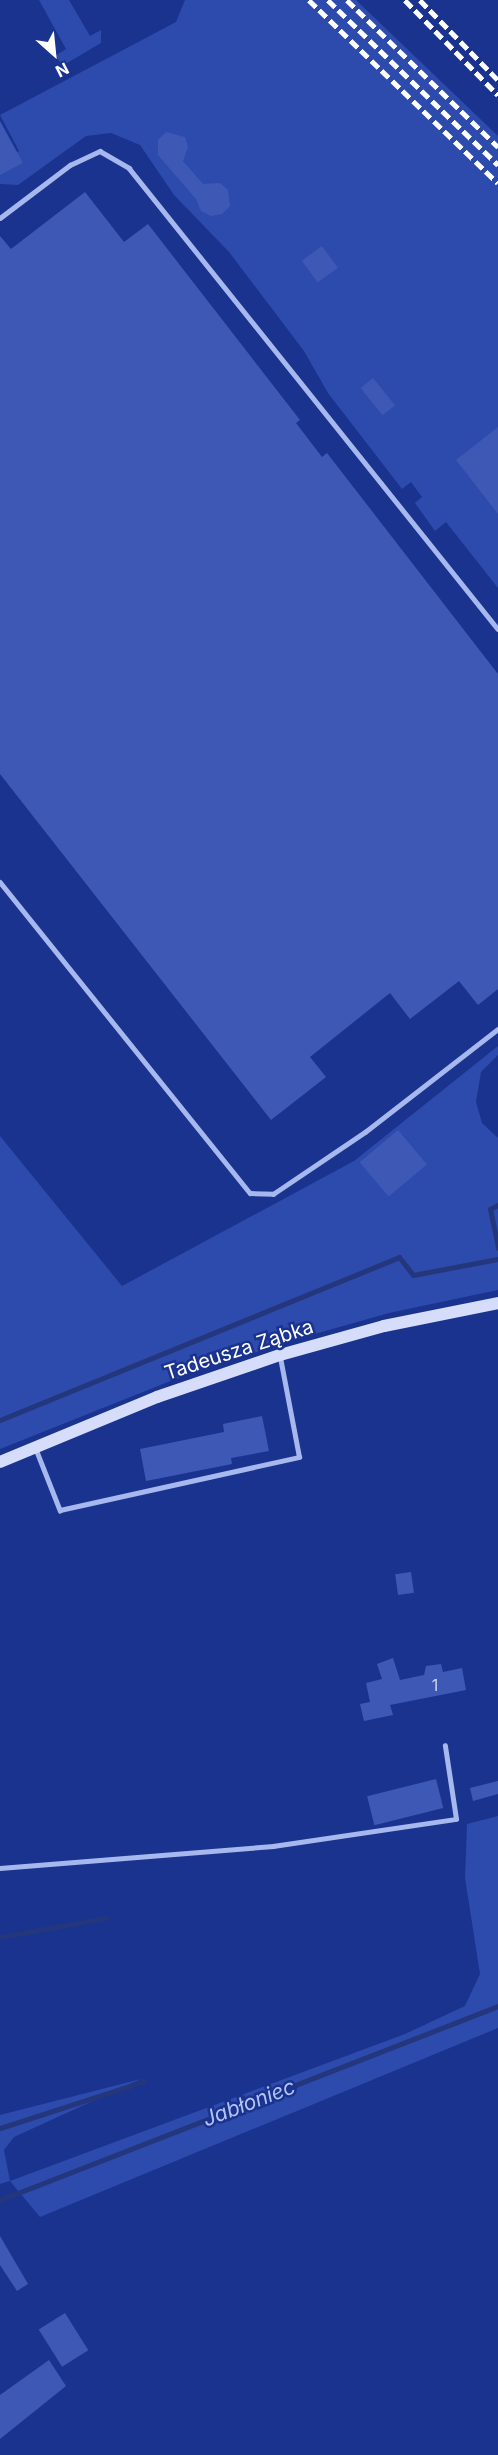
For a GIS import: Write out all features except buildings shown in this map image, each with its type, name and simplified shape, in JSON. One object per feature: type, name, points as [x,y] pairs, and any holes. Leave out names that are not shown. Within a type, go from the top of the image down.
[{"type":"street","name":"Tadeusza Ząbka","points":[[0,1462],[157,1397],[280,1355],[384,1326],[498,1303]]},
{"type":"lane","points":[[0,218],[70,165],[100,151],[129,168],[498,629]]},
{"type":"lane","points":[[0,882],[250,1193],[273,1194],[365,1132],[498,1029]]},
{"type":"lane","points":[[36,1448],[60,1510],[299,1457],[280,1355]]},
{"type":"lane","points":[[0,1868],[273,1846],[456,1819],[445,1746]]},
{"type":"shaded area","points":[[39,0],[69,0],[90,36],[101,30],[101,43],[67,63],[60,62],[55,56],[66,49]]},
{"type":"shaded area","points":[[185,0],[356,0],[498,136],[498,588],[446,522],[435,531],[415,503],[422,497],[411,482],[402,489],[328,393],[304,351],[229,252],[174,195],[140,145],[111,133],[86,136],[18,185],[0,184],[0,162],[19,151],[0,115],[176,22]]},
{"type":"shaded area","points":[[498,1046],[498,1055],[481,1072],[476,1102],[482,1123],[498,1138],[498,1290],[389,1313],[290,1341],[173,1380],[0,1449],[0,1136],[122,1286],[354,1161]]},
{"type":"shaded area","points":[[498,1816],[498,2028],[40,2217],[10,2181],[405,2034],[465,2006],[480,1974],[465,1878],[467,1824]]},
{"type":"shaded area","points":[[141,2079],[14,2137],[4,2150],[10,2181],[0,2184],[0,2115]]},
{"type":"waterway","points":[[498,1205],[490,1209],[498,1248]]},
{"type":"waterway","points":[[0,1420],[399,1257],[413,1275],[498,1259]]},
{"type":"waterway","points":[[0,1937],[106,1918]]},
{"type":"waterway","name":"Jabłoniec","points":[[0,2200],[498,2006]]},
{"type":"waterway","points":[[0,2128],[145,2081]]},
{"type":"railway","points":[[309,0],[498,183]]},
{"type":"railway","points":[[328,0],[498,165]]},
{"type":"railway","points":[[347,0],[498,147]]},
{"type":"railway","points":[[405,0],[498,95]]},
{"type":"railway","points":[[420,0],[498,80]]}]
